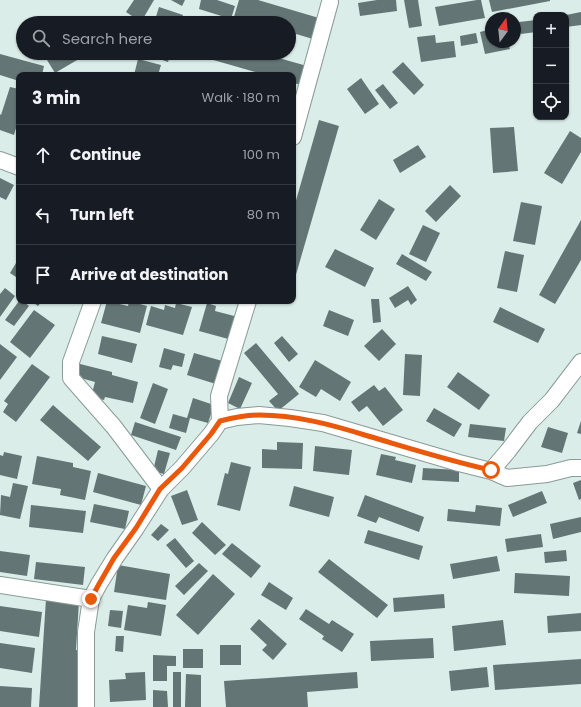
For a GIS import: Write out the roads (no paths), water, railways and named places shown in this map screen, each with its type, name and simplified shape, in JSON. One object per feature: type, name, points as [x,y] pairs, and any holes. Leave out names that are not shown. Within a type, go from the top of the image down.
[{"type":"street","points":[[296,128],[333,1]]},
{"type":"street","points":[[0,160],[16,166]]},
{"type":"street","points":[[92,304],[71,362],[71,378],[114,427],[160,489]]},
{"type":"street","points":[[86,707],[86,632],[91,599],[103,577],[160,489],[182,468],[220,421],[218,396],[247,304]]},
{"type":"street","points":[[491,470],[508,451],[530,422],[552,400],[581,362]]},
{"type":"street","points":[[220,421],[237,417],[259,415],[324,423],[459,463],[491,470],[507,478],[547,474],[571,468],[581,468]]},
{"type":"street","points":[[0,585],[91,599]]}]
